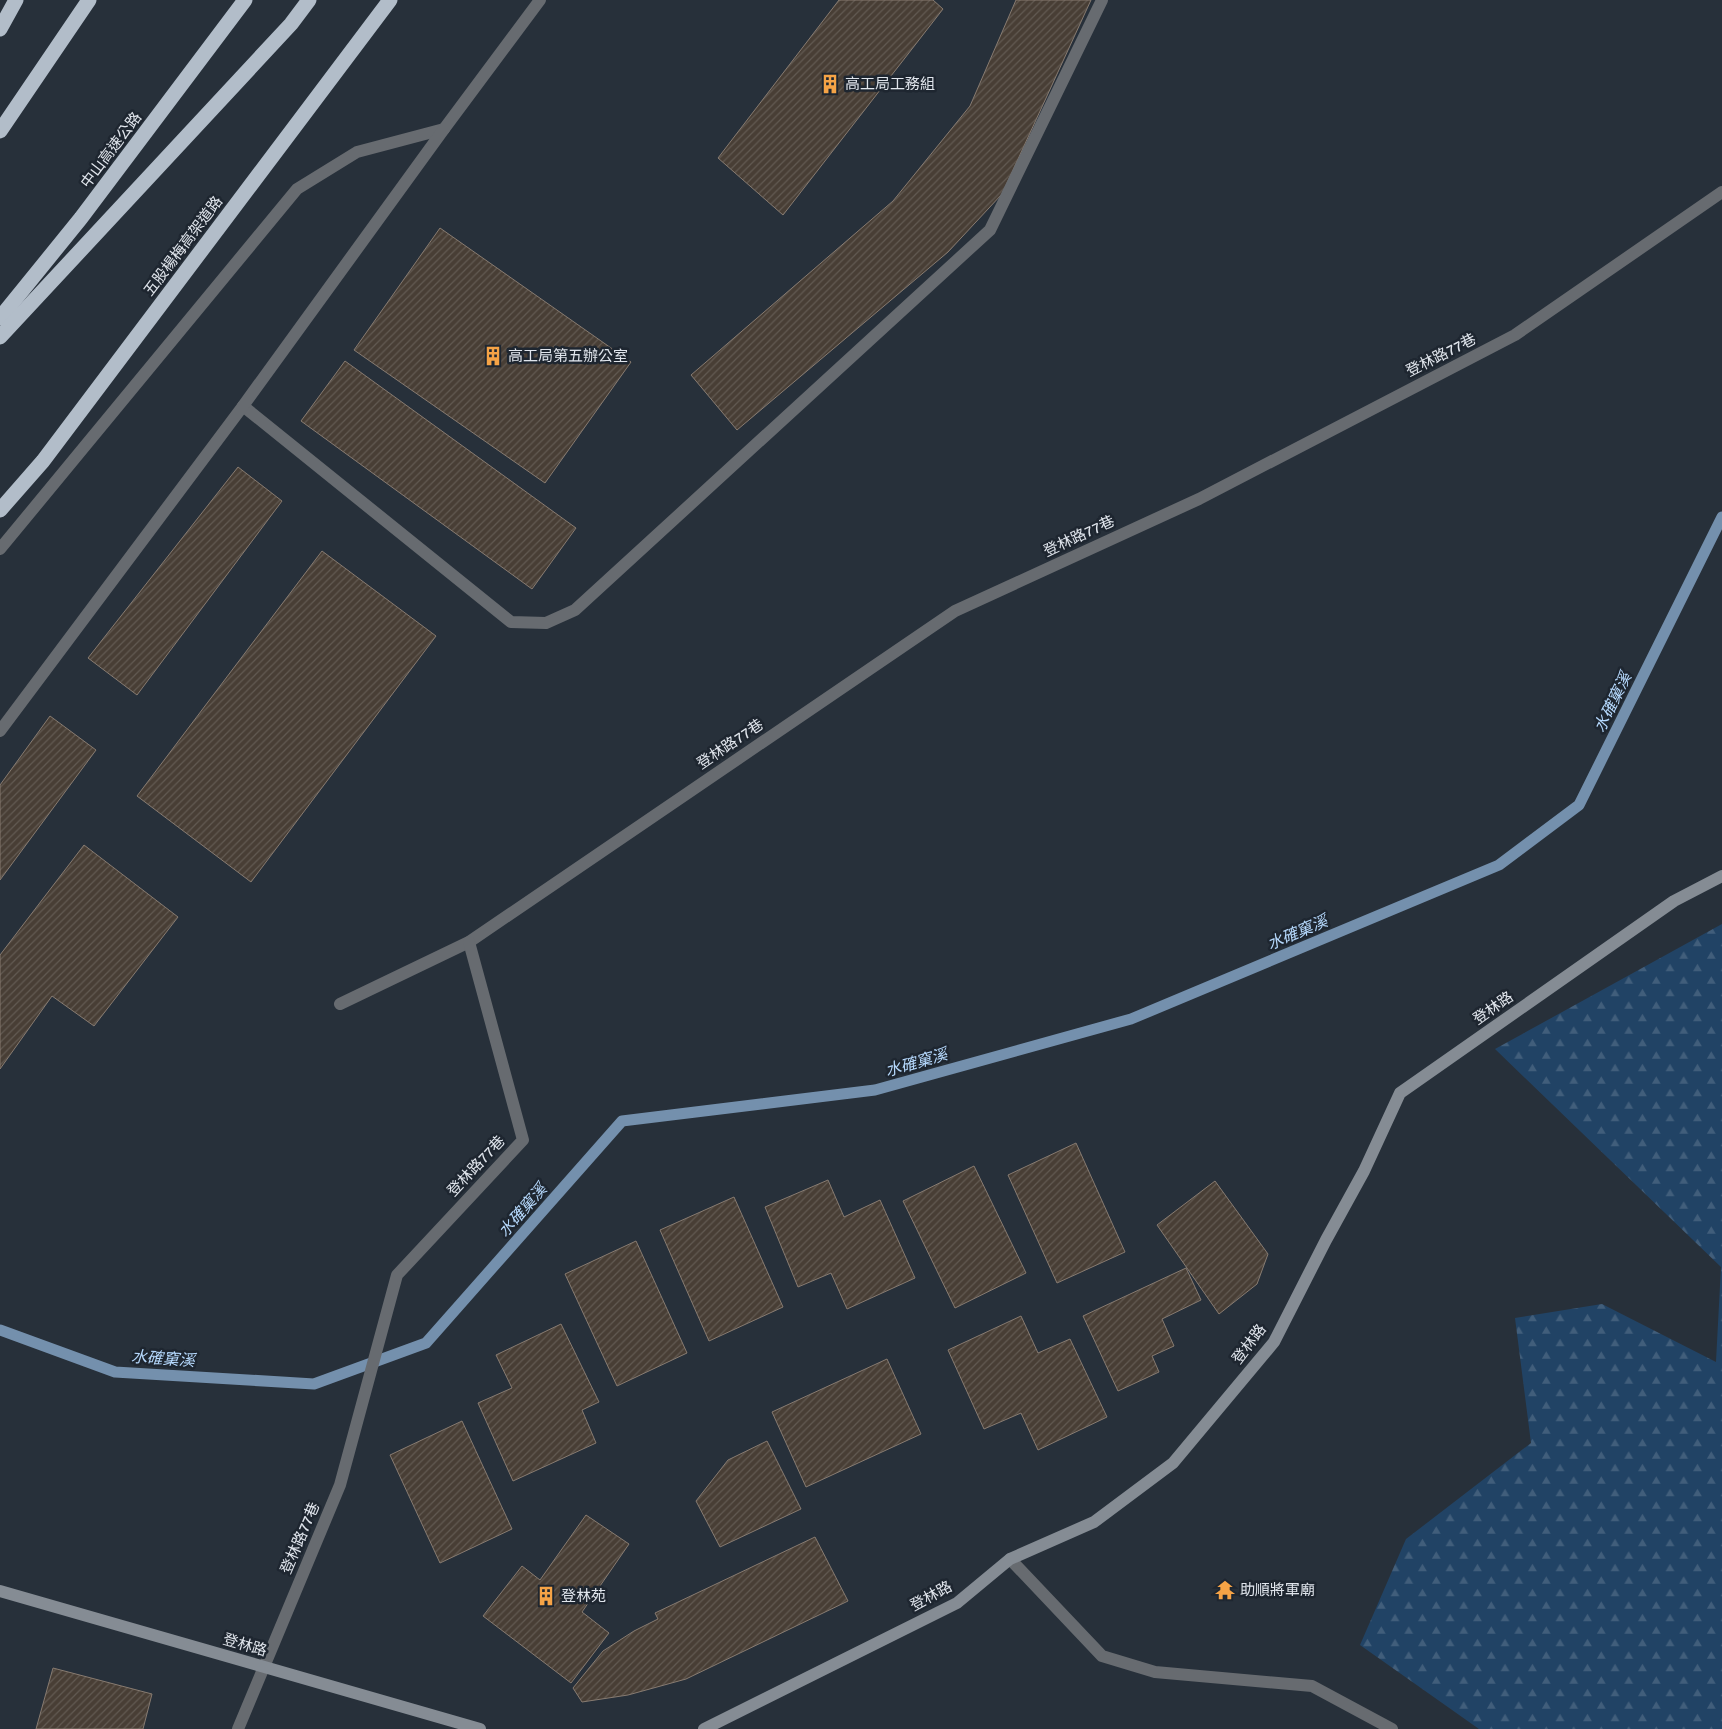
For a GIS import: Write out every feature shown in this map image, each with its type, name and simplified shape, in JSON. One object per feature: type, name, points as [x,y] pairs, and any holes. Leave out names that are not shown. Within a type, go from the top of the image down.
[{"type":"highway","points":[[0,30],[16,0]]},
{"type":"highway","points":[[0,131],[89,0]]},
{"type":"highway","name":"中山高速公路","points":[[0,318],[87,210],[244,0]]},
{"type":"highway","points":[[0,337],[284,31],[309,0]]},
{"type":"highway","name":"五股楊梅高架道路","points":[[0,510],[43,461],[390,0]]},
{"type":"street","points":[[0,731],[242,406],[444,128],[540,0]]},
{"type":"street","points":[[242,406],[510,622],[546,623],[575,610],[990,230],[1102,0]]},
{"type":"street","points":[[0,550],[297,189],[357,152],[444,128]]},
{"type":"street","name":"登林路77巷","points":[[340,1004],[469,942],[954,611],[1199,499],[1515,335],[1722,192]]},
{"type":"street","name":"登林路","points":[[706,1728],[957,1603],[1010,1559],[1094,1522],[1173,1463],[1274,1342],[1364,1171],[1400,1093],[1674,900],[1722,876]]},
{"type":"street","name":"登林路77巷","points":[[238,1729],[340,1485],[397,1275],[523,1140],[469,942]]},
{"type":"street","points":[[1010,1559],[1102,1656],[1155,1672],[1312,1686],[1392,1729]]},
{"type":"street","name":"登林路","points":[[0,1591],[480,1729]]},
{"type":"green space","points":[[1722,924],[1722,1729],[1479,1729],[1360,1645],[1406,1539],[1531,1443],[1515,1318],[1602,1304],[1716,1362],[1721,1267],[1495,1049]]},
{"type":"building","name":"高工局工務組","points":[[839,0],[933,0],[943,9],[783,215],[718,158]]},
{"type":"building","points":[[1016,0],[1091,0],[1002,194],[948,252],[737,430],[691,375],[893,201],[970,106]]},
{"type":"building","name":"高工局第五辦公室","points":[[440,228],[631,362],[545,483],[354,350]]},
{"type":"building","points":[[345,361],[576,528],[532,589],[301,421]]},
{"type":"building","points":[[238,467],[282,501],[137,695],[88,658]]},
{"type":"building","points":[[322,551],[436,636],[251,882],[137,796]]},
{"type":"building","points":[[50,716],[96,750],[0,880],[0,785]]},
{"type":"building","points":[[84,845],[178,917],[94,1026],[52,996],[0,1069],[0,955]]},
{"type":"building","points":[[1076,1143],[1125,1252],[1057,1283],[1008,1175]]},
{"type":"building","points":[[974,1166],[1026,1273],[955,1308],[903,1201]]},
{"type":"building","points":[[828,1180],[844,1217],[880,1200],[915,1278],[847,1309],[831,1273],[798,1287],[765,1207]]},
{"type":"building","points":[[1215,1181],[1268,1254],[1257,1284],[1219,1314],[1157,1225]]},
{"type":"building","points":[[734,1197],[783,1307],[709,1341],[660,1230]]},
{"type":"building","points":[[636,1241],[687,1353],[617,1386],[565,1274]]},
{"type":"building","points":[[1186,1268],[1201,1300],[1162,1319],[1174,1346],[1152,1356],[1159,1372],[1118,1391],[1083,1316]]},
{"type":"building","points":[[1021,1316],[1038,1353],[1070,1339],[1107,1417],[1038,1450],[1021,1413],[984,1429],[948,1350]]},
{"type":"building","points":[[561,1324],[599,1402],[582,1410],[596,1443],[513,1481],[478,1403],[512,1388],[496,1355]]},
{"type":"building","points":[[887,1359],[921,1434],[806,1487],[772,1412]]},
{"type":"building","points":[[462,1421],[512,1529],[440,1563],[390,1455]]},
{"type":"building","points":[[767,1441],[801,1509],[720,1547],[696,1501],[728,1460]]},
{"type":"building","name":"登林苑","points":[[586,1515],[629,1544],[582,1612],[609,1633],[571,1683],[483,1616],[522,1566],[540,1580]]},
{"type":"building","points":[[815,1537],[848,1601],[686,1679],[628,1695],[582,1702],[573,1688],[603,1651],[634,1631],[658,1619],[655,1613]]},
{"type":"building","points":[[53,1668],[152,1694],[143,1729],[36,1729]]},
{"type":"waterway","name":"水確窠溪","points":[[0,1330],[115,1372],[314,1384],[426,1343],[622,1121],[875,1090],[1131,1019],[1499,865],[1579,805],[1722,517]]},
{"type":"place","name":"高工局工務組","points":[[830,84]]},
{"type":"place","name":"高工局第五辦公室","points":[[493,356]]},
{"type":"place","name":"助順將軍廟","points":[[1225,1590]]},
{"type":"place","name":"登林苑","points":[[546,1596]]}]
